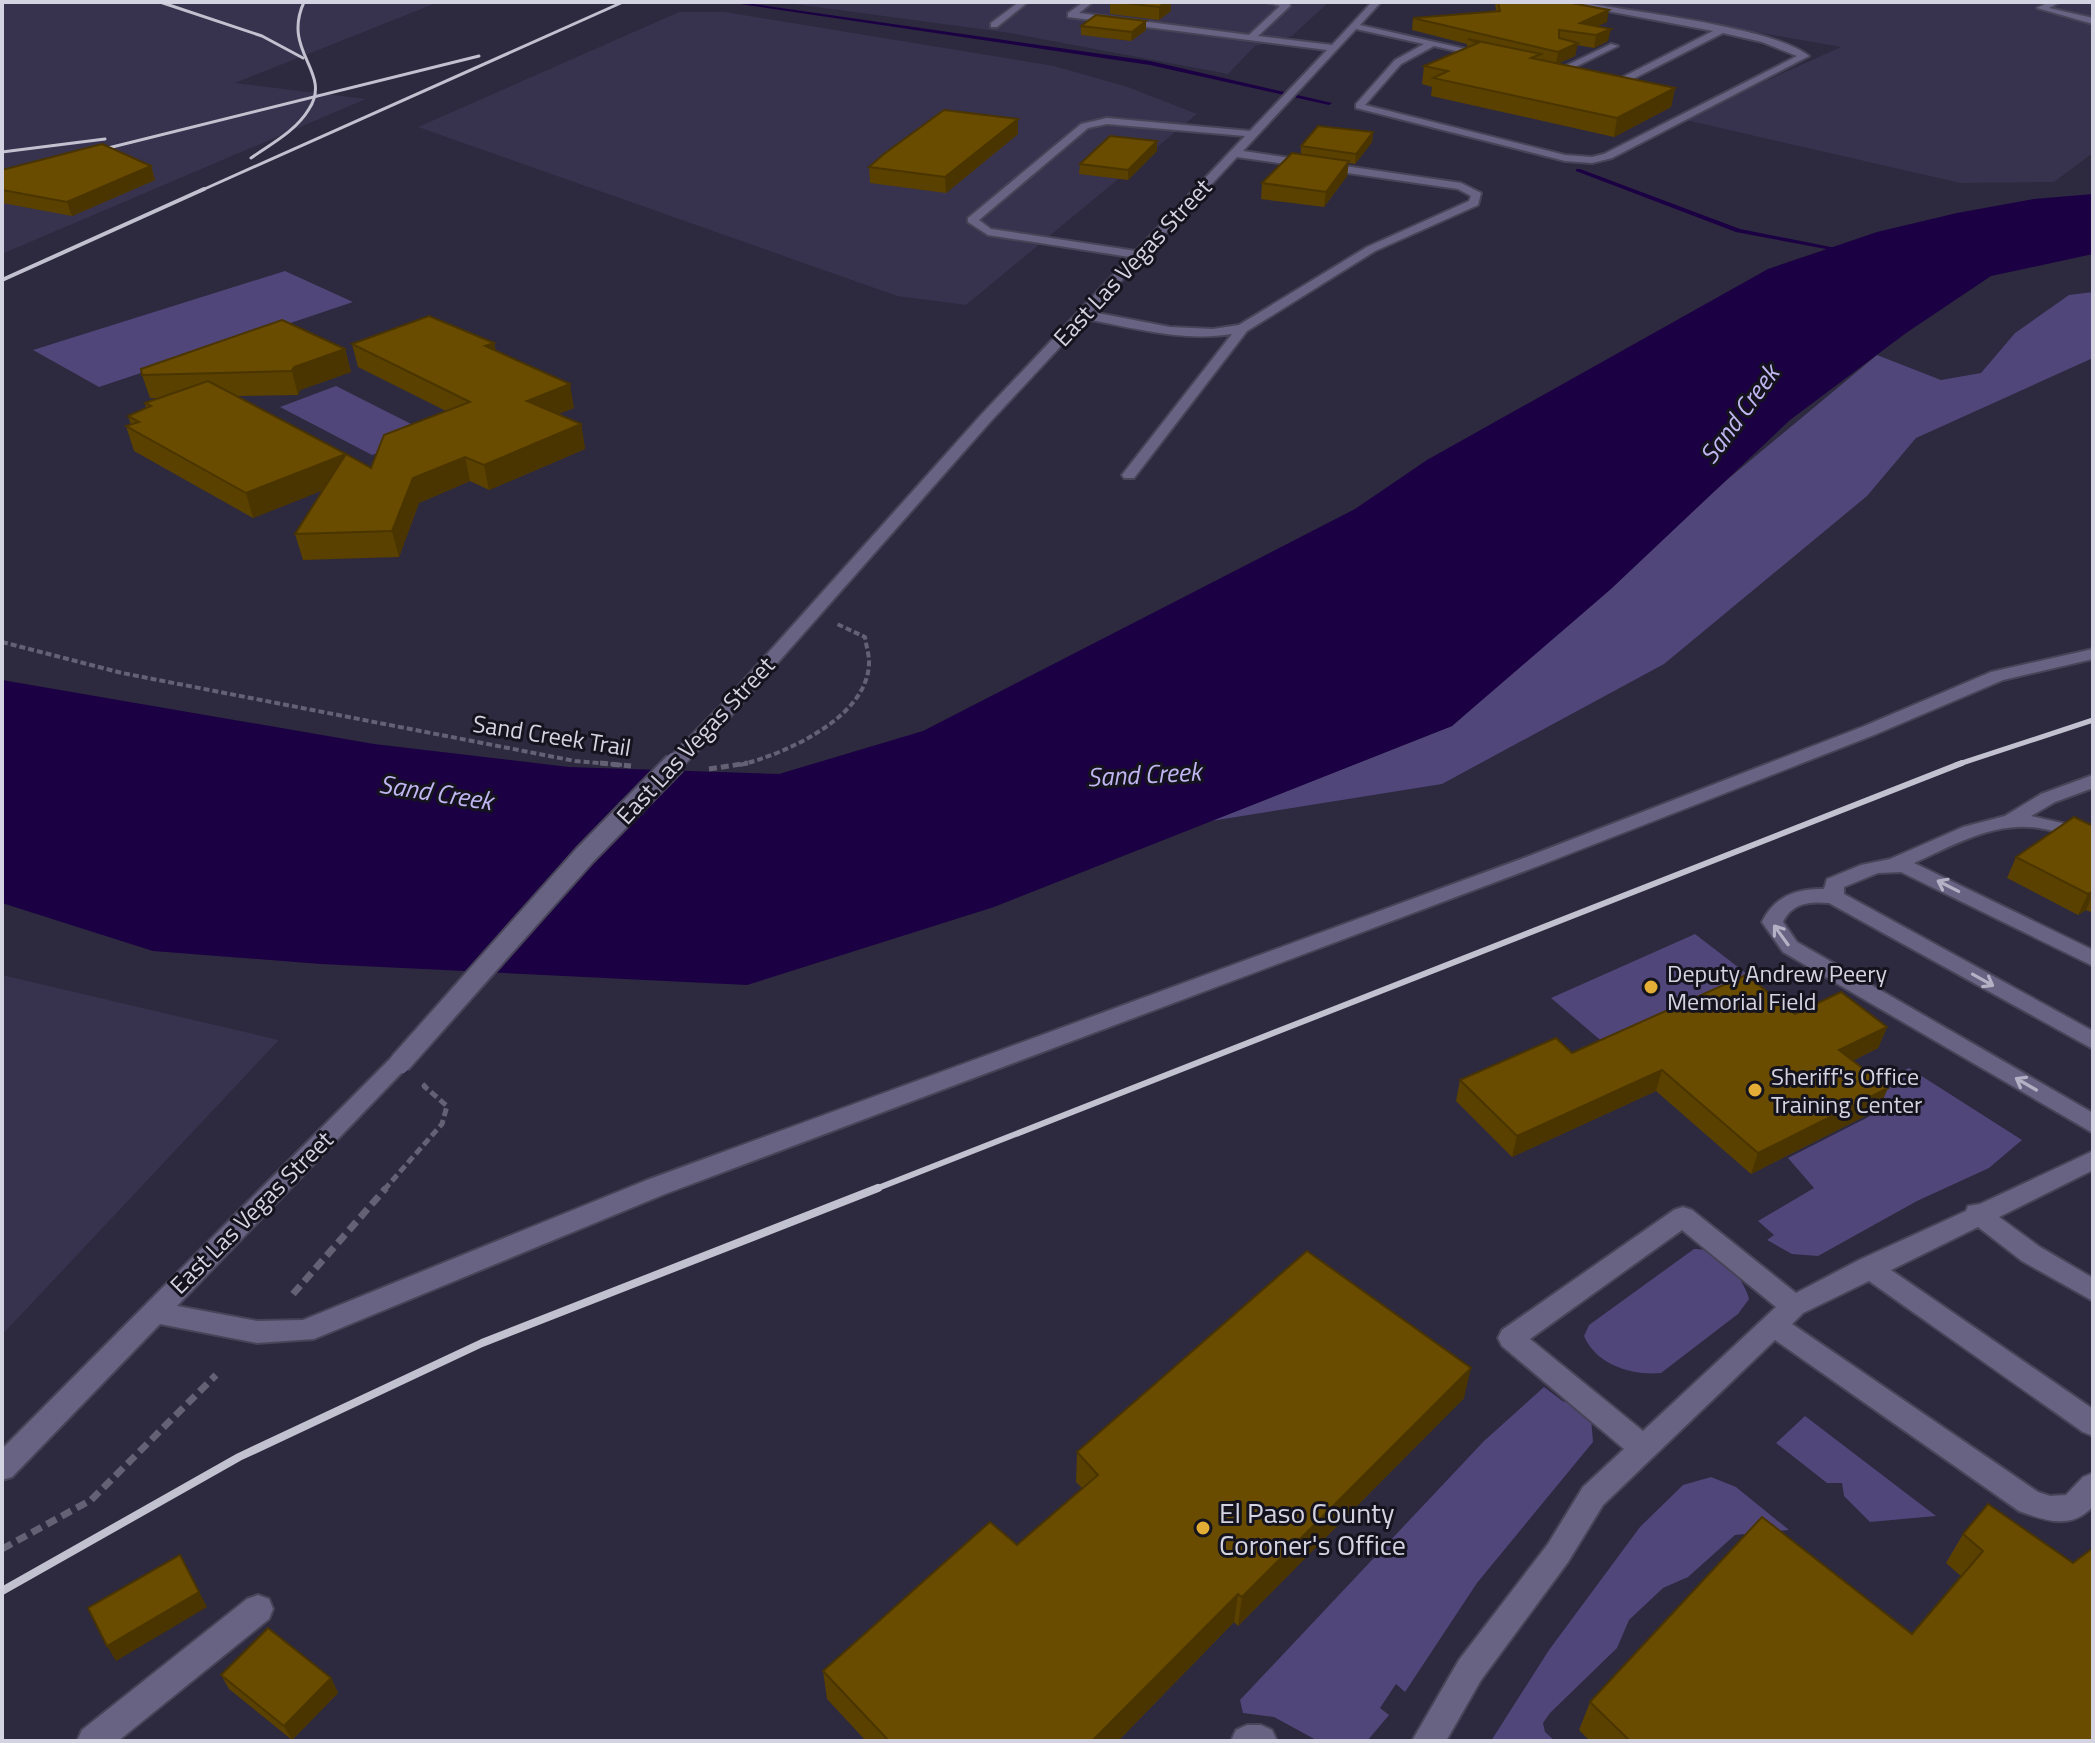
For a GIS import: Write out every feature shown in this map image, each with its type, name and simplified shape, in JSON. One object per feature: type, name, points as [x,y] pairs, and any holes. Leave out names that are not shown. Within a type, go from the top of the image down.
[{"type":"street","points":[[994,25],[1024,2]]},
{"type":"street","points":[[1089,2],[1071,15],[1334,48]]},
{"type":"street","points":[[1251,38],[1287,4],[1270,2]]},
{"type":"street","name":"East Las Vegas Street","points":[[2,1468],[400,1063],[585,855],[723,714],[1082,314],[1377,2]]},
{"type":"street","points":[[1433,43],[1398,62],[1359,106],[1565,158],[1592,160],[1608,156],[1804,56],[1792,48],[1720,31],[1564,2]]},
{"type":"street","points":[[2056,2],[2041,8],[2093,21]]},
{"type":"street","points":[[1354,26],[1504,59]]},
{"type":"street","points":[[1546,68],[1622,81],[1720,31]]},
{"type":"street","points":[[1560,71],[1614,46]]},
{"type":"street","points":[[1574,49],[1596,54]]},
{"type":"street","points":[[1137,255],[988,232],[972,220],[1085,126],[1107,121],[1252,134]]},
{"type":"street","points":[[1129,475],[1243,328],[1371,249],[1474,203],[1477,195],[1461,186],[1234,153]]},
{"type":"street","points":[[1082,314],[1170,331],[1213,333],[1243,328]]},
{"type":"street","points":[[152,1312],[257,1332],[305,1331],[656,1187],[1531,862],[1868,731],[1997,676],[2093,654]]},
{"type":"street","points":[[2010,819],[2048,798],[2093,781]]},
{"type":"street","points":[[1834,897],[1834,884],[1870,868],[1895,864],[1983,825],[2032,818],[2093,837]]},
{"type":"street","points":[[1895,864],[1921,872],[2093,959]]},
{"type":"street","points":[[2093,1041],[1834,897],[1814,893],[1784,906],[1772,922],[1790,947],[2093,1124]]},
{"type":"street","points":[[1428,1741],[1470,1670],[1558,1553],[1593,1496],[1784,1316],[1868,1267],[2093,1160]]},
{"type":"street","points":[[1977,1213],[2031,1254],[2093,1291]]},
{"type":"street","points":[[1643,1448],[1511,1338],[1683,1217],[1784,1316],[2029,1502],[2050,1509],[2073,1508],[2093,1486]]},
{"type":"street","points":[[1868,1267],[2093,1424]]},
{"type":"street","points":[[93,1741],[258,1609]]},
{"type":"street","points":[[1247,1741],[1261,1741]]},
{"type":"path","points":[[697,768],[727,769],[773,756],[844,714],[863,689],[873,656],[865,637],[854,629],[837,623],[827,634]]},
{"type":"path","name":"Sand Creek Trail","points":[[2,642],[122,673],[575,761],[636,766]]},
{"type":"path","points":[[293,1294],[442,1124],[447,1106],[424,1086],[433,1076]]},
{"type":"path","points":[[2,1549],[91,1500],[216,1375]]},
{"type":"shaded area","points":[[2,2],[439,2],[235,83],[366,99],[2,254]]},
{"type":"shaded area","points":[[779,2],[1329,2],[1292,36],[1255,46],[1228,74],[1010,33]]},
{"type":"shaded area","points":[[1582,2],[2093,2],[2093,153],[2054,182],[1960,183],[1681,119],[1841,47]]},
{"type":"shaded area","points":[[679,12],[725,12],[1054,66],[1128,87],[1197,114],[966,305],[897,296],[418,127]]},
{"type":"shaded area","points":[[285,271],[353,302],[99,387],[33,350]]},
{"type":"shaded area","points":[[2093,292],[2093,358],[1916,438],[1867,496],[1664,664],[1442,784],[1211,821],[1452,726],[1728,479],[1877,355],[1941,380],[1981,373],[2015,333],[2069,295]]},
{"type":"shaded area","points":[[336,386],[429,433],[372,455],[280,407]]},
{"type":"shaded area","name":"Deputy Andrew Peery Memorial Field","points":[[1695,934],[1751,977],[1605,1044],[1551,998]]},
{"type":"shaded area","points":[[2,975],[279,1040],[2,1335]]},
{"type":"shaded area","points":[[1909,1068],[2022,1140],[1989,1168],[1917,1201],[1818,1256],[1792,1254],[1767,1240],[1774,1235],[1758,1221],[1814,1188],[1788,1158],[1880,1111],[1861,1091]]},
{"type":"shaded area","points":[[1694,1249],[1721,1258],[1736,1273],[1749,1299],[1738,1314],[1661,1373],[1627,1370],[1597,1354],[1584,1336],[1589,1325]]},
{"type":"shaded area","points":[[1544,1387],[1564,1402],[1572,1395],[1591,1418],[1593,1442],[1477,1583],[1405,1692],[1396,1684],[1380,1708],[1389,1715],[1368,1740],[1318,1741],[1274,1717],[1243,1713],[1240,1700],[1484,1441]]},
{"type":"shaded area","points":[[1805,1416],[1936,1516],[1870,1522],[1844,1496],[1842,1483],[1827,1483],[1776,1443]]},
{"type":"shaded area","points":[[1711,1477],[1736,1487],[1789,1530],[1735,1535],[1688,1577],[1663,1588],[1629,1620],[1617,1648],[1550,1713],[1543,1723],[1545,1732],[1555,1741],[1491,1741],[1549,1650],[1640,1527],[1683,1485]]},
{"type":"water","name":"Sand Creek","points":[[2093,194],[2093,254],[1991,276],[1906,333],[1790,420],[1611,589],[1452,726],[994,907],[747,985],[321,964],[153,951],[2,903],[2,680],[374,744],[569,767],[779,774],[923,731],[1355,509],[1427,460],[1768,269],[1877,232],[1957,213],[2034,199]]},
{"type":"building","points":[[1116,2],[1166,2],[1159,7]]},
{"type":"building","points":[[1498,2],[1566,2],[1609,10],[1580,23],[1611,29],[1596,35],[1559,30],[1559,38],[1578,43],[1558,52],[1413,18],[1500,11]]},
{"type":"building","points":[[1096,15],[1146,21],[1132,32],[1081,26]]},
{"type":"building","points":[[1468,39],[1541,54],[1531,58],[1675,88],[1617,118],[1433,78],[1448,71],[1424,66],[1478,43]]},
{"type":"building","points":[[944,110],[1018,119],[945,177],[869,167],[884,154]]},
{"type":"building","points":[[1318,126],[1373,132],[1356,154],[1301,146]]},
{"type":"building","points":[[1110,136],[1157,141],[1128,170],[1080,164]]},
{"type":"building","points":[[102,144],[151,166],[67,202],[2,190],[2,170]]},
{"type":"building","points":[[1292,153],[1349,161],[1326,192],[1262,183]]},
{"type":"building","points":[[429,316],[494,343],[485,346],[570,384],[527,401],[581,424],[484,465],[465,457],[413,478],[392,531],[295,534],[346,454],[371,468],[384,435],[470,402],[352,344]]},
{"type":"building","points":[[282,320],[345,349],[294,367],[292,371],[142,375],[141,369]]},
{"type":"building","points":[[208,381],[346,454],[246,493],[126,426],[139,422],[128,416],[151,406],[145,403]]},
{"type":"building","points":[[2074,817],[2093,826],[2093,891],[2088,894],[2016,857]]},
{"type":"building","points":[[1746,975],[1795,1014],[1841,992],[1887,1027],[1839,1050],[1888,1088],[1758,1153],[1662,1070],[1517,1136],[1460,1080],[1556,1038],[1572,1053]]},
{"type":"building","name":"El Paso County Coroner's Office","points":[[1307,1251],[1471,1368],[1242,1597],[1238,1594],[1092,1741],[889,1741],[823,1671],[990,1522],[1017,1545],[1098,1475],[1077,1452]]},
{"type":"building","points":[[1988,1504],[2073,1563],[2093,1548],[2093,1741],[1630,1741],[1590,1702],[1762,1517],[1912,1634],[1983,1551],[1963,1534]]},
{"type":"building","points":[[180,1555],[199,1592],[107,1646],[88,1608]]},
{"type":"building","points":[[268,1628],[331,1678],[284,1726],[221,1675]]},
{"type":"waterway","points":[[730,2],[1150,63],[1329,103]]},
{"type":"waterway","points":[[1578,170],[1738,231],[1842,250]]},
{"type":"railway","points":[[160,2],[262,36],[303,58]]},
{"type":"railway","points":[[304,2],[298,35],[312,72],[315,97]]},
{"type":"railway","points":[[200,191],[623,2]]},
{"type":"railway","points":[[315,97],[479,56]]},
{"type":"railway","points":[[88,153],[315,97]]},
{"type":"railway","points":[[251,158],[297,124],[315,97]]},
{"type":"railway","points":[[2,152],[105,139]]},
{"type":"railway","points":[[2,280],[204,189]]},
{"type":"railway","points":[[1962,763],[2093,720]]},
{"type":"railway","points":[[873,1190],[1962,763]]},
{"type":"railway","points":[[1956,765],[1962,763]]},
{"type":"railway","points":[[2,1591],[239,1457],[482,1343],[878,1188]]},
{"type":"place","name":"Deputy Andrew Peery Memorial Field","points":[[1651,987]]},
{"type":"place","name":"Sheriff's Office Training Center","points":[[1755,1090]]},
{"type":"place","name":"El Paso County Coroner's Office","points":[[1203,1528]]}]
